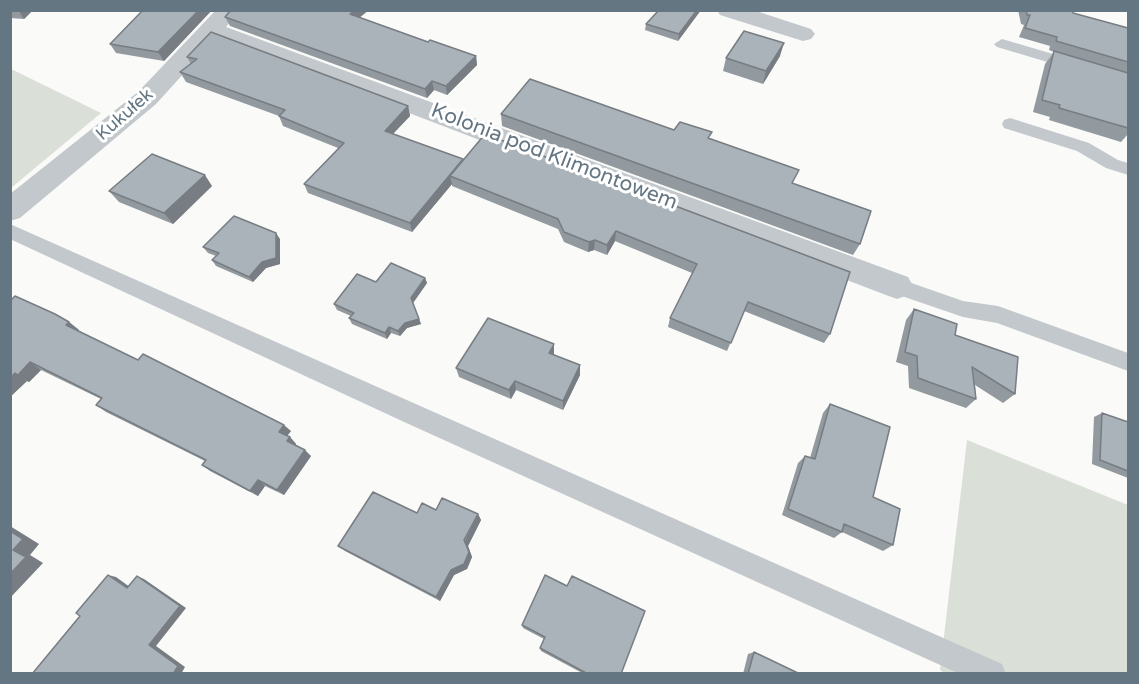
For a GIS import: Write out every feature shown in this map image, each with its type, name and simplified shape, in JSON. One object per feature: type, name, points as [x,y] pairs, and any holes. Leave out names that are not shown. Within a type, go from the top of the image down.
[{"type":"street","name":"Kukułek","points":[[10,210],[147,98],[229,10]]},
{"type":"street","points":[[728,10],[803,34]]},
{"type":"street","name":"Kolonia pod Klimontowem","points":[[210,31],[227,34],[897,286]]},
{"type":"lane","points":[[1002,44],[1128,81]]},
{"type":"lane","points":[[1010,124],[1083,147],[1112,164],[1128,169]]},
{"type":"lane","points":[[10,231],[410,414],[992,674]]},
{"type":"lane","points":[[897,286],[963,309],[998,315],[1128,362]]},
{"type":"shaded area","points":[[11,69],[101,113],[11,188]]},
{"type":"shaded area","points":[[967,440],[1128,505],[1128,673],[945,674],[940,670]]},
{"type":"building","points":[[143,10],[199,10],[158,52],[110,44]]},
{"type":"building","points":[[231,10],[355,10],[350,14],[428,42],[430,40],[476,56],[446,86],[432,81],[425,89],[225,17]]},
{"type":"building","points":[[659,10],[697,10],[679,34],[646,24]]},
{"type":"building","points":[[1026,10],[1073,10],[1073,13],[1128,28],[1128,62],[1056,41],[1057,37],[1025,28],[1030,15],[1027,15]]},
{"type":"building","points":[[744,31],[784,43],[766,71],[726,58]]},
{"type":"building","points":[[211,32],[408,106],[385,131],[463,159],[410,223],[304,184],[344,143],[279,116],[285,110],[180,72],[197,59],[187,57]]},
{"type":"building","points":[[1054,51],[1128,73],[1128,128],[1059,108],[1060,105],[1042,100]]},
{"type":"building","points":[[530,79],[674,130],[680,122],[712,132],[708,138],[799,170],[792,183],[871,211],[860,244],[501,114]]},
{"type":"building","points":[[485,134],[850,272],[830,334],[748,302],[731,343],[670,318],[697,264],[616,231],[607,245],[595,240],[589,242],[564,232],[558,219],[450,176]]},
{"type":"building","points":[[152,154],[205,175],[164,213],[109,191]]},
{"type":"building","points":[[234,216],[276,233],[276,258],[262,262],[249,277],[212,260],[219,253],[203,247]]},
{"type":"building","points":[[391,263],[425,278],[411,298],[419,319],[405,323],[398,331],[389,327],[385,333],[349,318],[354,313],[334,304],[357,274],[376,282]]},
{"type":"building","points":[[15,296],[55,314],[69,322],[66,325],[138,360],[143,354],[284,425],[279,432],[290,437],[287,441],[305,450],[277,490],[258,480],[250,491],[202,465],[206,460],[96,405],[102,398],[30,362],[18,375],[15,373],[10,378],[10,301]]},
{"type":"building","points":[[914,309],[957,324],[955,335],[1018,357],[1015,394],[972,367],[976,399],[918,378],[917,356],[905,352]]},
{"type":"building","points":[[488,318],[554,344],[549,353],[580,365],[563,401],[515,381],[509,390],[456,368]]},
{"type":"building","points":[[830,404],[890,427],[873,497],[900,509],[893,545],[844,524],[842,532],[788,509],[805,456],[815,459]]},
{"type":"building","points":[[1102,413],[1128,422],[1128,471],[1100,460]]},
{"type":"building","points":[[373,492],[417,513],[422,503],[436,510],[442,498],[478,514],[464,540],[469,552],[464,564],[451,570],[436,597],[338,546]]},
{"type":"building","points":[[10,531],[23,539],[13,550],[26,557],[10,574]]},
{"type":"building","points":[[108,575],[127,588],[137,576],[180,606],[149,645],[178,666],[173,674],[32,674],[80,616],[76,613]]},
{"type":"building","points":[[545,575],[567,586],[572,576],[645,611],[621,674],[588,674],[540,648],[545,637],[522,625]]},
{"type":"building","points":[[754,652],[800,674],[748,674]]}]
